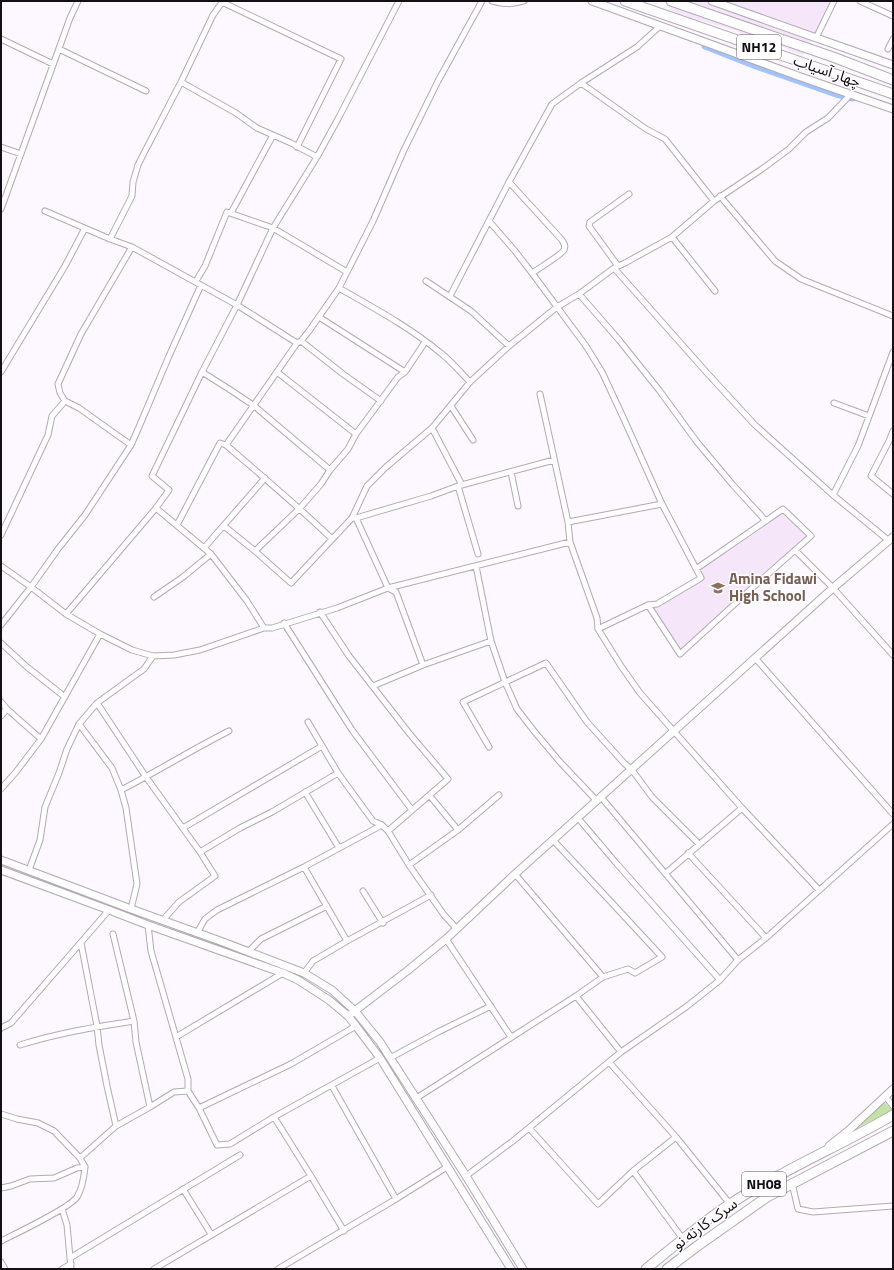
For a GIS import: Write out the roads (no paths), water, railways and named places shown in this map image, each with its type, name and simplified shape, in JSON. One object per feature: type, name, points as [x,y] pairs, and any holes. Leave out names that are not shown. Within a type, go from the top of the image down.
[{"type":"highway","name":"چهار آسیاب","points":[[625,1],[893,94]]},
{"type":"highway","name":"چهار آسیاب","points":[[672,1],[833,57],[893,80]]},
{"type":"highway","name":"سرک کارته نو","points":[[646,1269],[730,1204],[893,1115]]},
{"type":"highway","name":"سرک کارته نو","points":[[667,1269],[767,1197],[893,1131]]},
{"type":"highway","points":[[857,1135],[867,1145]]},
{"type":"main road","points":[[592,1],[657,28],[893,109]]},
{"type":"main road","points":[[712,1],[893,65]]},
{"type":"main road","points":[[348,1016],[407,972],[446,939],[515,874],[756,659],[833,588],[891,538]]},
{"type":"main road","points":[[1,860],[304,973],[332,990],[355,1010],[380,1042],[415,1099],[466,1176],[523,1269]]},
{"type":"main road","points":[[1,870],[148,926],[283,973],[298,980],[329,1000],[348,1016],[380,1058],[511,1269]]},
{"type":"main road","points":[[816,1157],[848,1131],[893,1089]]},
{"type":"street","points":[[1,208],[3,194],[21,154],[78,1]]},
{"type":"street","points":[[66,614],[156,508],[169,490],[152,476],[202,372],[237,305],[273,228],[317,157],[399,1]]},
{"type":"street","points":[[226,445],[253,405],[319,317],[338,288],[370,227],[404,150],[438,81],[482,1]]},
{"type":"street","points":[[492,1],[507,4],[517,4],[524,1]]},
{"type":"street","points":[[816,38],[834,1]]},
{"type":"street","points":[[860,1],[869,3],[893,16]]},
{"type":"street","points":[[110,239],[132,196],[133,182],[138,165],[181,82],[213,15],[223,2],[341,59],[297,147]]},
{"type":"street","points":[[450,296],[488,221],[552,104],[581,83],[637,47],[657,28]]},
{"type":"street","points":[[1,39],[54,64]]},
{"type":"street","points":[[888,49],[893,40]]},
{"type":"street","points":[[59,49],[146,90]]},
{"type":"street","points":[[181,82],[236,112],[257,128],[317,157]]},
{"type":"street","points":[[581,83],[646,129],[665,139],[714,201]]},
{"type":"street","points":[[224,526],[291,583],[354,518],[367,486],[386,467],[432,428],[470,382],[509,346],[557,307],[579,294],[616,267],[672,237],[720,196],[762,169],[784,153],[806,132],[828,118],[851,94]]},
{"type":"street","points":[[231,213],[273,135]]},
{"type":"street","points":[[1,147],[21,154]]},
{"type":"street","points":[[509,182],[565,245],[564,250],[560,254],[532,273]]},
{"type":"street","points":[[629,194],[590,222],[589,226],[616,267],[708,374],[755,425],[833,495],[891,538]]},
{"type":"street","points":[[720,196],[775,261],[801,279],[893,316]]},
{"type":"street","points":[[45,211],[132,247],[196,281],[299,342],[380,401]]},
{"type":"street","points":[[196,281],[205,266],[227,212],[273,228],[347,272]]},
{"type":"street","points":[[488,221],[515,251],[532,273],[586,346],[602,372],[662,504],[701,578],[657,604],[648,605],[598,629]]},
{"type":"street","points":[[1,372],[65,266],[84,228]]},
{"type":"street","points":[[672,237],[715,291]]},
{"type":"street","points":[[130,445],[79,408],[65,401],[60,393],[58,384],[81,334],[132,247]]},
{"type":"street","points":[[426,280],[471,310],[509,346]]},
{"type":"street","points":[[1,625],[85,515],[130,445],[139,427],[168,356],[201,285]]},
{"type":"street","points":[[338,288],[390,318],[425,342],[443,355],[470,382]]},
{"type":"street","points":[[579,294],[619,340],[659,390],[722,473],[766,521]]},
{"type":"street","points":[[319,317],[405,372]]},
{"type":"street","points":[[255,551],[300,508],[321,484],[330,470],[348,449],[356,434],[398,377],[405,372],[425,342]]},
{"type":"street","points":[[833,495],[858,446],[893,352]]},
{"type":"street","points":[[202,372],[253,405],[330,470]]},
{"type":"street","points":[[277,372],[356,434]]},
{"type":"street","points":[[540,394],[568,522],[570,542],[597,618],[598,629],[640,693],[742,808],[819,890]]},
{"type":"street","points":[[1,535],[48,435],[52,416],[65,401]]},
{"type":"street","points":[[834,402],[869,416]]},
{"type":"street","points":[[451,406],[473,440]]},
{"type":"street","points":[[432,428],[460,486],[478,554]]},
{"type":"street","points":[[893,431],[871,476],[893,494]]},
{"type":"street","points":[[177,525],[220,444],[226,445],[265,478],[300,508],[332,539]]},
{"type":"street","points":[[354,518],[460,486],[554,460]]},
{"type":"street","points":[[511,472],[518,506]]},
{"type":"street","points":[[204,548],[265,478]]},
{"type":"street","points":[[568,522],[662,504]]},
{"type":"street","points":[[156,508],[211,554],[247,601],[264,628]]},
{"type":"street","points":[[648,605],[680,654],[811,536],[783,509],[696,569]]},
{"type":"street","points":[[354,518],[388,588],[396,592],[423,665]]},
{"type":"street","points":[[1,566],[66,614],[100,634],[132,650],[153,656],[174,655],[200,650],[264,628],[272,628],[284,623],[337,608],[388,588],[570,542]]},
{"type":"street","points":[[795,550],[833,588],[893,655]]},
{"type":"street","points":[[154,597],[183,577],[211,554]]},
{"type":"street","points":[[476,566],[491,641],[505,682],[517,709],[560,762],[599,799],[666,873],[738,960]]},
{"type":"street","points":[[320,612],[350,656],[409,733],[448,779],[388,831]]},
{"type":"street","points":[[284,623],[352,730],[412,810]]},
{"type":"street","points":[[1,789],[41,739],[100,634]]},
{"type":"street","points":[[373,686],[423,665],[491,641]]},
{"type":"street","points":[[1,643],[27,667],[65,697]]},
{"type":"street","points":[[29,870],[40,840],[45,807],[78,724],[97,703],[144,669],[153,656]]},
{"type":"street","points":[[756,659],[893,814]]},
{"type":"street","points":[[489,747],[463,702],[546,663],[587,722],[632,770],[652,797],[699,844]]},
{"type":"street","points":[[1,702],[7,710],[41,739]]},
{"type":"street","points":[[97,703],[146,777],[200,852],[215,876],[179,902],[162,920]]},
{"type":"street","points":[[1,716],[7,710]]},
{"type":"street","points":[[308,722],[338,772],[372,821],[382,824],[388,831],[444,915],[457,929]]},
{"type":"street","points":[[78,724],[112,768],[121,790],[126,808],[137,884],[131,909]]},
{"type":"street","points":[[121,790],[229,731]]},
{"type":"street","points":[[183,828],[322,746]]},
{"type":"street","points":[[200,852],[240,828],[272,812],[338,772]]},
{"type":"street","points":[[305,792],[340,848]]},
{"type":"street","points":[[410,865],[458,830],[499,795]]},
{"type":"street","points":[[430,796],[458,830]]},
{"type":"street","points":[[666,873],[742,808]]},
{"type":"street","points":[[578,818],[720,980]]},
{"type":"street","points":[[197,933],[205,919],[216,910],[304,867],[382,824]]},
{"type":"street","points":[[466,1176],[529,1128],[621,1052],[686,1007],[720,980],[738,960],[766,938],[893,824]]},
{"type":"street","points":[[415,1099],[576,996],[603,976],[628,969],[636,973],[662,957],[553,840]]},
{"type":"street","points":[[688,853],[766,938]]},
{"type":"street","points":[[304,867],[347,941]]},
{"type":"street","points":[[515,874],[603,976]]},
{"type":"street","points":[[363,891],[382,922]]},
{"type":"street","points":[[304,973],[313,961],[431,895]]},
{"type":"street","points":[[248,952],[261,939],[328,906]]},
{"type":"street","points":[[1,1028],[11,1023],[109,910]]},
{"type":"street","points":[[148,926],[151,951],[188,1078],[188,1091],[199,1108],[217,1146],[230,1144],[274,1117],[380,1058]]},
{"type":"street","points":[[113,934],[134,1021],[136,1042],[150,1107]]},
{"type":"street","points":[[446,939],[511,1037]]},
{"type":"street","points":[[81,943],[97,1026],[99,1045],[116,1126]]},
{"type":"street","points":[[176,1037],[283,973]]},
{"type":"street","points":[[576,996],[621,1052]]},
{"type":"street","points":[[390,1058],[491,1006]]},
{"type":"street","points":[[20,1045],[50,1036],[97,1026],[134,1021]]},
{"type":"street","points":[[199,1108],[291,1064],[356,1026]]},
{"type":"street","points":[[609,1062],[676,1137],[730,1204]]},
{"type":"street","points":[[332,1086],[396,1199]]},
{"type":"street","points":[[80,1158],[116,1126],[174,1092],[188,1091]]},
{"type":"street","points":[[885,1096],[893,1106]]},
{"type":"street","points":[[1,1114],[38,1123],[54,1131],[80,1158],[85,1167],[85,1175],[76,1198],[62,1209],[1,1241]]},
{"type":"street","points":[[274,1117],[312,1176],[344,1231]]},
{"type":"street","points":[[529,1128],[598,1204],[633,1171],[676,1137]]},
{"type":"street","points":[[62,1269],[183,1189],[240,1155]]},
{"type":"street","points":[[1,1188],[30,1179],[54,1178],[77,1168],[85,1167]]},
{"type":"street","points":[[278,1269],[344,1231],[447,1167]]},
{"type":"street","points":[[633,1171],[683,1239]]},
{"type":"street","points":[[154,1269],[211,1234],[312,1176]]},
{"type":"street","points":[[792,1183],[798,1209],[813,1212],[893,1206]]},
{"type":"street","points":[[183,1189],[211,1234]]},
{"type":"street","points":[[62,1209],[67,1225],[70,1264]]},
{"type":"street","points":[[1,1262],[5,1269]]},
{"type":"waterway","points":[[705,46],[756,66],[836,94],[853,98]]},
{"type":"place","name":"Amina Fidawi High School","points":[[718,588]]}]
